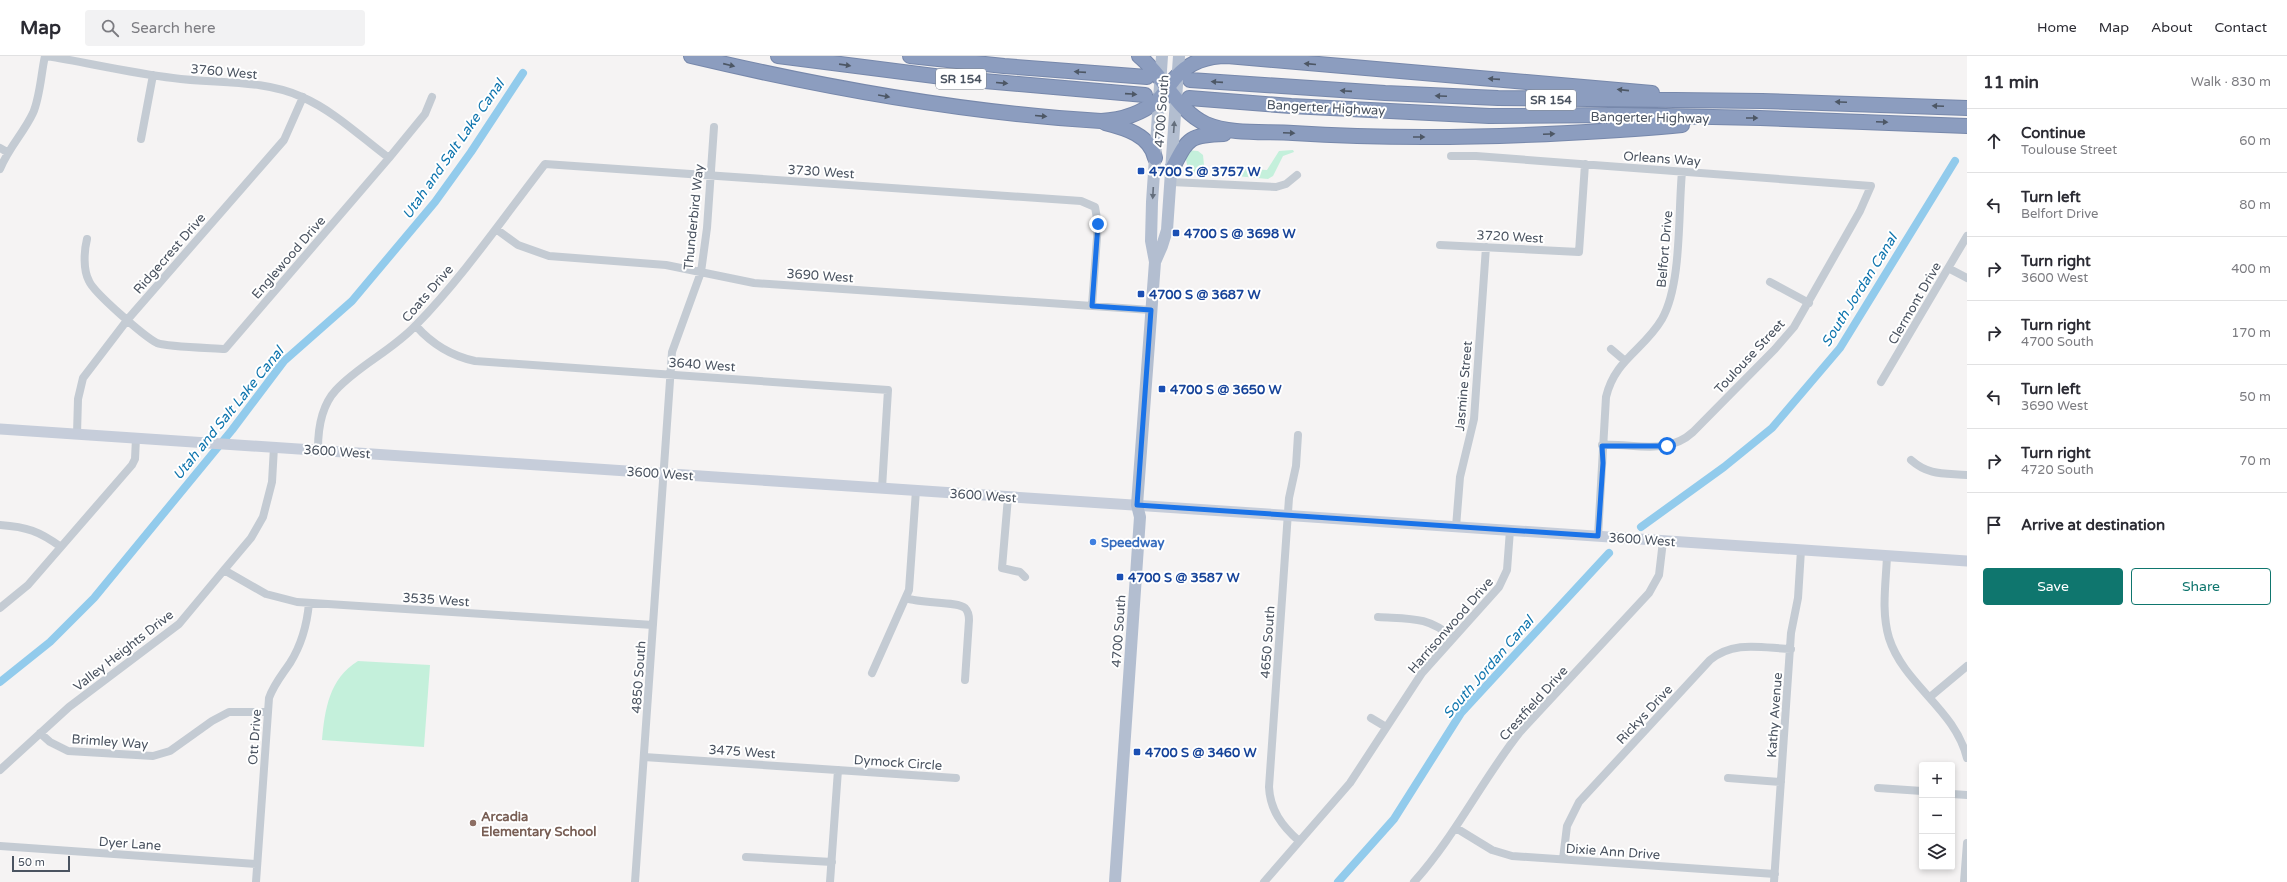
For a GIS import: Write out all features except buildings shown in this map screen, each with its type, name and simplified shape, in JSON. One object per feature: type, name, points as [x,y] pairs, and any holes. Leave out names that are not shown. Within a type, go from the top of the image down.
[{"type":"highway","points":[[691,56],[772,74],[916,101],[1093,121],[1123,128],[1143,138],[1152,148],[1155,158]]},
{"type":"highway","name":"SR 154","points":[[778,56],[950,78],[1152,97]]},
{"type":"highway","name":"Bangerter Highway","points":[[910,56],[1168,87],[1291,106],[1489,116],[1618,115],[1884,122],[1967,126]]},
{"type":"highway","points":[[1139,56],[1168,87],[1189,113],[1208,125],[1222,129],[1385,137],[1490,137],[1649,128],[1726,118]]},
{"type":"highway","points":[[1093,121],[1117,120],[1133,115],[1152,97],[1184,78],[1190,66],[1203,60],[1228,56],[1570,85],[1718,100]]},
{"type":"highway","name":"Bangerter Highway","points":[[1184,78],[1456,97],[1562,100],[1718,100],[1967,108]]},
{"type":"highway","points":[[1171,176],[1186,144],[1197,136],[1250,131]]},
{"type":"main road","name":"4700 South","points":[[1155,262],[1166,234],[1171,176],[1168,87],[1162,56]]},
{"type":"main road","name":"4700 South","points":[[1179,56],[1184,78]]},
{"type":"main road","name":"4700 South","points":[[1114,882],[1140,517],[1137,505],[1155,262],[1151,234],[1155,158],[1152,97]]},
{"type":"street","name":"3760 West","points":[[46,56],[153,75],[270,87],[303,97]]},
{"type":"street","points":[[0,169],[4,150],[24,130],[33,112],[46,56]]},
{"type":"street","points":[[141,139],[153,75]]},
{"type":"street","points":[[303,97],[334,115],[388,158]]},
{"type":"street","name":"Ridgecrest Drive","points":[[76,434],[78,399],[83,378],[128,319],[284,140],[303,97]]},
{"type":"street","name":"Englewood Drive","points":[[128,319],[158,343],[225,349],[425,114],[432,97]]},
{"type":"street","name":"Thunderbird Way","points":[[664,473],[672,352],[677,333],[701,272],[711,175],[714,127]]},
{"type":"street","name":"Orleans Way","points":[[1451,156],[1476,156],[1871,186]]},
{"type":"street","name":"3730 West","points":[[545,164],[1081,201],[1095,207],[1098,224],[1092,306]]},
{"type":"street","name":"Coats Drive","points":[[318,449],[318,434],[322,414],[336,390],[416,326],[496,229],[545,164]]},
{"type":"street","name":"3720 West","points":[[1440,245],[1579,252],[1585,164]]},
{"type":"street","name":"Belfort Drive","points":[[1598,536],[1603,463],[1602,446],[1608,391],[1613,377],[1624,360],[1657,326],[1671,296],[1682,172]]},
{"type":"street","points":[[1171,176],[1276,187],[1286,184],[1297,175]]},
{"type":"street","name":"Toulouse Street","points":[[1602,446],[1661,447],[1672,445],[1685,438],[1775,349],[1794,327],[1871,186]]},
{"type":"street","name":"3690 West","points":[[496,229],[518,245],[549,256],[660,264],[754,283],[1151,310]]},
{"type":"street","name":"Clermont Drive","points":[[1881,382],[1967,236]]},
{"type":"street","points":[[87,239],[85,258],[88,280],[96,293],[128,319]]},
{"type":"street","name":"Jasmine Street","points":[[1456,527],[1460,477],[1474,419],[1486,247]]},
{"type":"street","points":[[1948,268],[1967,278]]},
{"type":"street","points":[[1770,282],[1808,303]]},
{"type":"street","name":"3640 West","points":[[416,326],[438,346],[462,358],[481,362],[888,390],[882,488]]},
{"type":"street","points":[[1611,349],[1624,360]]},
{"type":"street","name":"3600 West","points":[[0,429],[318,449],[1967,561]]},
{"type":"street","name":"4650 South","points":[[1298,435],[1296,466],[1290,489],[1269,787],[1276,814],[1284,826],[1300,841]]},
{"type":"street","points":[[0,608],[28,585],[132,465],[135,459],[136,438]]},
{"type":"street","name":"Valley Heights Drive","points":[[0,770],[69,707],[173,629],[224,570],[251,538],[263,517],[272,482],[274,447]]},
{"type":"street","points":[[1911,460],[1925,471],[1967,475]]},
{"type":"street","name":"4850 South","points":[[635,882],[664,473]]},
{"type":"street","points":[[872,673],[906,598],[910,582],[916,490]]},
{"type":"street","points":[[1008,497],[1002,568],[1020,572],[1025,577]]},
{"type":"street","points":[[0,525],[29,528],[41,533],[61,547]]},
{"type":"street","name":"Harrisonwood Drive","points":[[1264,882],[1344,790],[1416,682],[1502,582],[1508,563],[1510,530]]},
{"type":"street","name":"Crestfield Drive","points":[[1414,882],[1439,853],[1503,755],[1520,732],[1649,593],[1659,575],[1663,541]]},
{"type":"street","name":"Kathy Avenue","points":[[1775,878],[1790,649],[1792,624],[1798,598],[1801,550]]},
{"type":"street","points":[[1887,556],[1884,610],[1889,637],[1905,669],[1954,727],[1967,758]]},
{"type":"street","name":"3535 West","points":[[224,570],[266,594],[283,600],[309,603],[653,625]]},
{"type":"street","points":[[906,598],[922,603],[962,606],[967,611],[969,620],[965,680]]},
{"type":"street","name":"Ott Drive","points":[[256,882],[268,712],[272,688],[289,664],[303,638],[309,603]]},
{"type":"street","points":[[1378,617],[1428,621],[1437,625],[1453,638]]},
{"type":"street","name":"Rickys Drive","points":[[1563,859],[1567,826],[1579,802],[1710,660],[1724,650],[1739,646],[1790,649]]},
{"type":"street","points":[[1930,697],[1967,666]]},
{"type":"street","name":"Brimley Way","points":[[40,733],[60,748],[68,751],[153,756],[170,751],[220,716],[229,712],[268,712]]},
{"type":"street","points":[[1371,718],[1386,727]]},
{"type":"street","name":"3475 West","points":[[644,757],[838,770]]},
{"type":"street","points":[[830,882],[838,770]]},
{"type":"street","name":"Dymock Circle","points":[[838,770],[956,778]]},
{"type":"street","points":[[1728,778],[1781,782]]},
{"type":"street","points":[[1878,788],[1919,791]]},
{"type":"street","points":[[1955,794],[1967,795]]},
{"type":"street","name":"Dixie Ann Drive","points":[[1456,828],[1485,847],[1498,853],[1512,856],[1563,859],[1775,878]]},
{"type":"street","points":[[1964,882],[1967,843]]},
{"type":"street","name":"Dyer Lane","points":[[0,846],[257,864]]},
{"type":"street","points":[[746,857],[832,862]]},
{"type":"green space","points":[[1186,150],[1198,151],[1203,155],[1205,175],[1191,171],[1186,160]]},
{"type":"green space","points":[[1293,150],[1294,152],[1283,156],[1273,176],[1268,179],[1214,174],[1214,167],[1267,170],[1279,151]]},
{"type":"green space","points":[[358,661],[430,665],[424,747],[322,740],[330,696],[335,686],[348,668]]},
{"type":"waterway","name":"Utah and Salt Lake Canal","points":[[0,682],[50,642],[94,598],[232,430],[284,361],[352,301],[435,202],[471,152],[523,73]]},
{"type":"waterway","name":"South Jordan Canal","points":[[1641,527],[1724,467],[1772,428],[1840,348],[1955,161]]},
{"type":"waterway","name":"South Jordan Canal","points":[[1338,882],[1394,819],[1461,713],[1609,553]]},
{"type":"place","name":"4700 S @ 3757 W","points":[[1141,171]]},
{"type":"place","name":"4700 S @ 3698 W","points":[[1176,233]]},
{"type":"place","name":"4700 S @ 3687 W","points":[[1141,294]]},
{"type":"place","name":"4700 S @ 3650 W","points":[[1162,389]]},
{"type":"place","name":"Speedway","points":[[1093,542]]},
{"type":"place","name":"4700 S @ 3587 W","points":[[1120,577]]},
{"type":"place","name":"4700 S @ 3460 W","points":[[1137,752]]},
{"type":"place","name":"Arcadia Elementary School","points":[[473,823]]},
{"type":"route","points":[[1098,224],[1092,306],[1151,310],[1137,505],[1598,536],[1603,463],[1602,446],[1667,446]]}]
